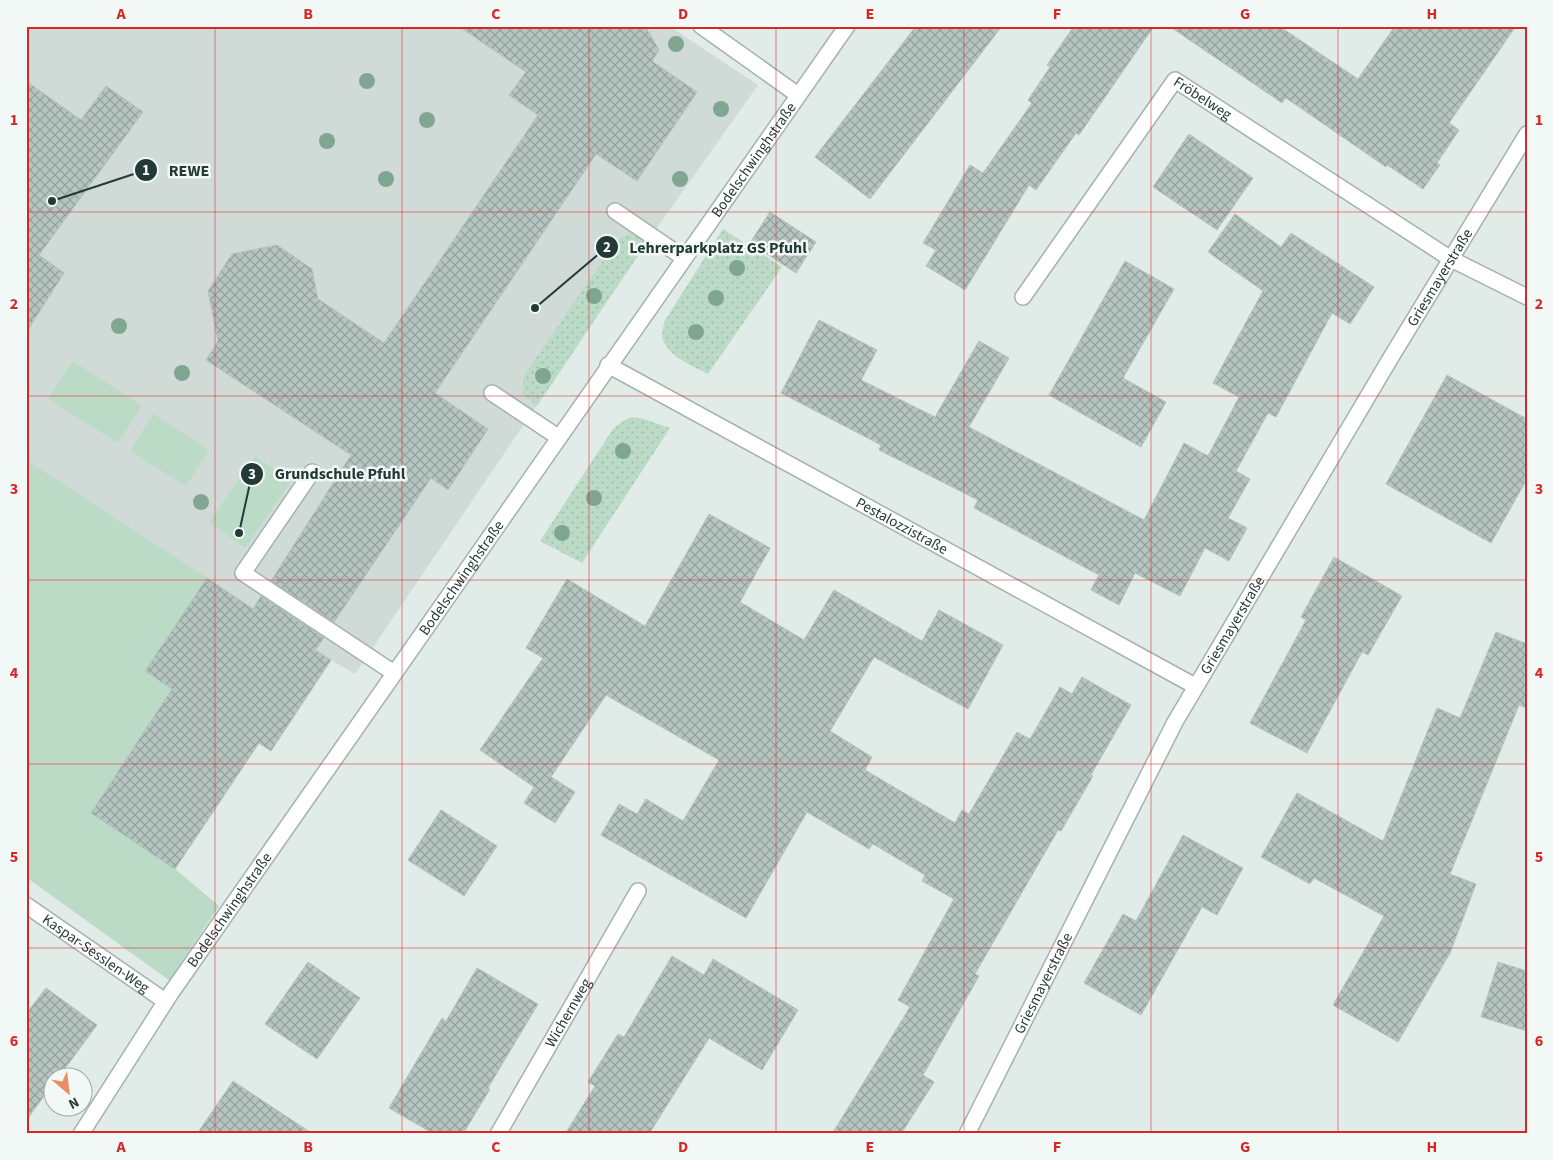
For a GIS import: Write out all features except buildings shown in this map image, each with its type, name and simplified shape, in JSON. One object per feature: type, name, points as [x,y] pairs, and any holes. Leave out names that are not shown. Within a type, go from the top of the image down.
[{"type":"street","points":[[700,26],[798,95]]},
{"type":"street","name":"Bodelschwinghstraße","points":[[81,1134],[165,1001],[847,26]]},
{"type":"street","name":"Fröbelweg","points":[[1023,297],[1175,80],[1452,260]]},
{"type":"street","name":"Griesmayerstraße","points":[[966,1134],[1195,686],[1527,134]]},
{"type":"street","points":[[615,211],[684,258]]},
{"type":"street","points":[[1452,260],[1527,297]]},
{"type":"street","name":"Pestalozzistraße","points":[[608,366],[1195,686]]},
{"type":"street","points":[[492,393],[558,438]]},
{"type":"street","points":[[312,472],[243,573],[394,673]]},
{"type":"street","name":"Wichernweg","points":[[498,1134],[638,891]]},
{"type":"street","name":"Kaspar-Sesslen-Weg","points":[[26,905],[165,1001]]},
{"type":"shaded area","points":[[26,26],[669,26],[758,85],[647,242],[355,674],[331,660],[271,751],[258,743],[175,869],[219,906],[169,980],[26,877]]},
{"type":"green space","points":[[723,229],[782,267],[708,374],[673,354],[664,341],[662,333],[664,322]]},
{"type":"green space","points":[[629,234],[637,234],[647,242],[537,406],[523,394],[523,377],[617,240]]},
{"type":"green space","points":[[73,361],[142,406],[118,443],[48,399]]},
{"type":"green space","points":[[153,414],[209,450],[186,486],[130,451]]},
{"type":"green space","points":[[632,417],[670,428],[582,563],[540,541],[613,429]]},
{"type":"green space","points":[[255,456],[291,481],[245,548],[209,522]]},
{"type":"green space","points":[[26,460],[331,660],[271,751],[258,743],[175,869],[219,906],[169,980],[26,877]]},
{"type":"place","name":"REWE","points":[[52,201]]},
{"type":"place","name":"Lehrerparkplatz GS Pfuhl","points":[[535,308]]},
{"type":"place","name":"Grundschule Pfuhl","points":[[239,533]]}]
